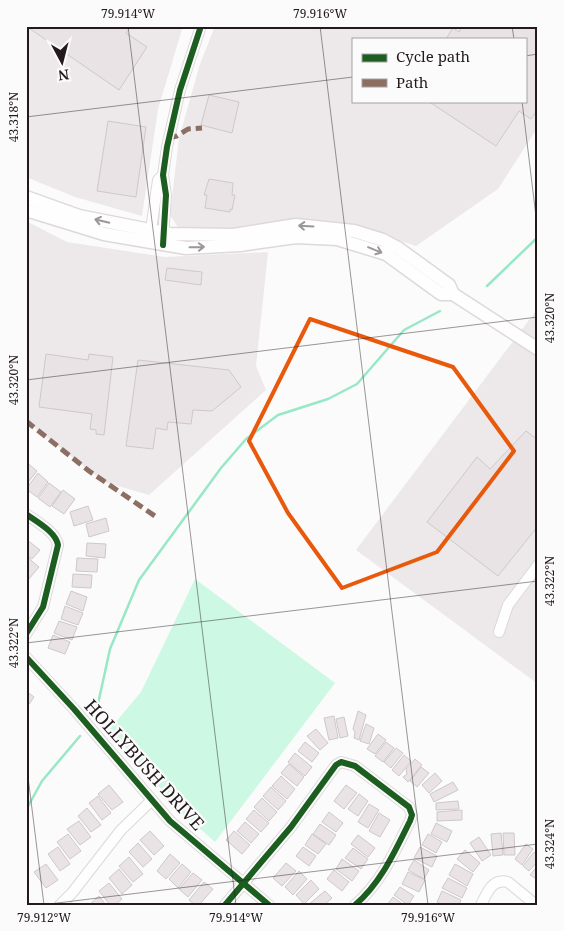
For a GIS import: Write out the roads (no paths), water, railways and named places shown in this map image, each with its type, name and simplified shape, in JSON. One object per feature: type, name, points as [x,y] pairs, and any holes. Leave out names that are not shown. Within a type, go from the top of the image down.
[{"type":"main road","points":[[26,197],[79,216],[150,237]]},
{"type":"main road","points":[[26,210],[88,230],[163,239],[186,248],[310,236],[343,235],[414,267],[441,294],[453,294],[538,349]]},
{"type":"street","points":[[163,239],[166,188],[163,175],[172,119],[201,26]]},
{"type":"street","points":[[150,237],[158,180],[163,175]]},
{"type":"street","points":[[26,514],[57,539],[58,545],[43,607],[26,634]]},
{"type":"street","points":[[499,632],[508,605],[538,565]]},
{"type":"street","name":"HOLLYBUSH DRIVE","points":[[26,657],[183,834],[269,905]]},
{"type":"street","points":[[225,905],[296,821],[336,765],[348,762],[409,807],[412,815],[374,887],[355,905]]},
{"type":"street","points":[[60,905],[72,894],[121,830],[152,800]]},
{"type":"street","points":[[481,905],[491,886],[503,881],[508,882],[536,905]]},
{"type":"waterway","points":[[487,286],[538,237]]},
{"type":"waterway","points":[[96,713],[110,649],[139,580],[221,468],[246,439],[278,415],[328,399],[357,384],[404,330],[440,311]]},
{"type":"waterway","points":[[26,810],[42,781],[80,736]]}]
